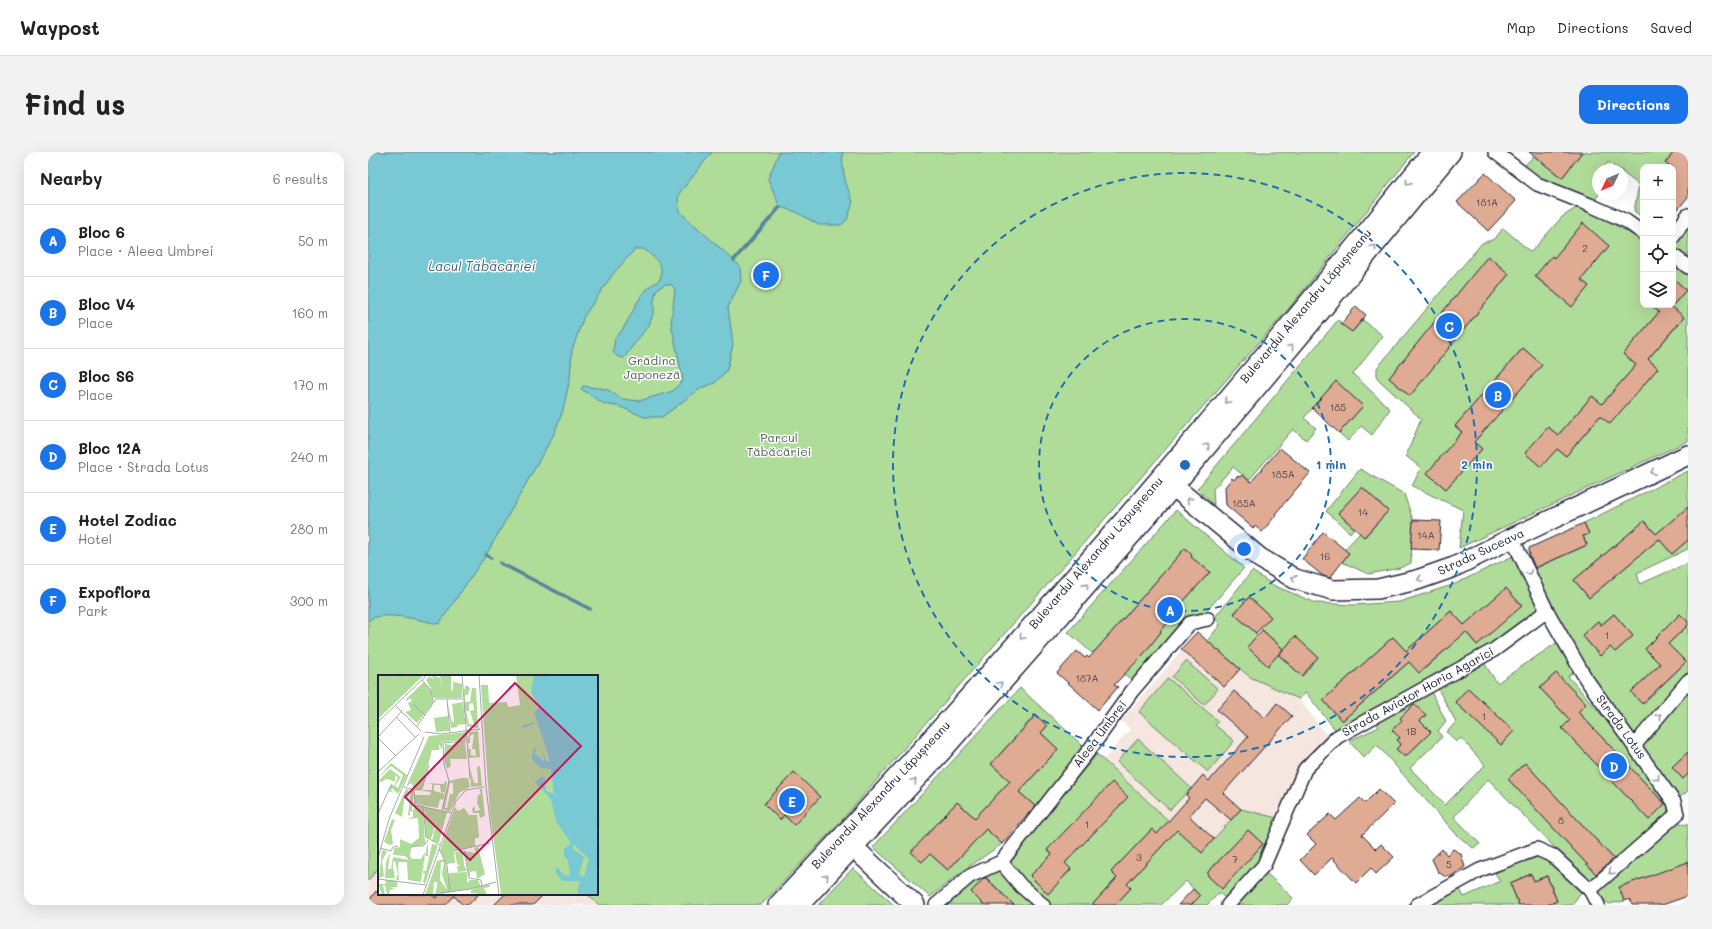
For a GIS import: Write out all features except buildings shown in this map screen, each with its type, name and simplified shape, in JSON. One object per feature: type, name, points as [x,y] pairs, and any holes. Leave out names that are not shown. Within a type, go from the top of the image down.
[{"type":"main road","name":"Bulevardul Alexandru Lăpușneanu","points":[[778,905],[914,760],[1162,479],[1337,270],[1432,152]]},
{"type":"main road","name":"Bulevardul Alexandru Lăpușneanu","points":[[799,905],[941,752],[1172,486],[1309,325],[1451,152]]},
{"type":"main road","name":"Strada Suceava","points":[[1172,486],[1260,558],[1295,579],[1333,590],[1378,589],[1417,580],[1454,567],[1688,455]]},
{"type":"main road","points":[[853,847],[915,905]]},
{"type":"street","points":[[1495,152],[1537,184],[1626,221],[1640,231]]},
{"type":"street","points":[[1676,232],[1688,215]]},
{"type":"street","points":[[1676,257],[1688,267]]},
{"type":"street","name":"Strada Lotus","points":[[1512,538],[1548,611],[1586,679],[1674,802],[1677,814],[1590,890]]},
{"type":"street","name":"Strada Aviator Horia Agarici","points":[[1228,905],[1264,865],[1305,769],[1337,737],[1494,650],[1548,611]]},
{"type":"street","name":"Aleea Umbrei","points":[[936,905],[970,876],[1001,862],[1090,749],[1132,691],[1185,628],[1190,623],[1208,619]]},
{"type":"street","points":[[1634,746],[1688,681]]},
{"type":"street","points":[[1417,905],[1480,870],[1537,849],[1553,856],[1590,890],[1598,905]]},
{"type":"street","points":[[1001,862],[1021,886],[1043,905]]},
{"type":"shaded area","points":[[1197,632],[1250,677],[1299,699],[1327,736],[1299,767],[1277,818],[1241,809],[1202,853],[1104,760],[1130,729],[1121,721]]},
{"type":"shaded area","points":[[378,868],[378,895],[588,895],[599,905],[368,905],[368,881]]},
{"type":"green space","name":"Parcul Tăbăcăriei","points":[[368,152],[1414,152],[1290,307],[840,822],[761,905],[599,905],[588,895],[598,895],[598,675],[378,675],[378,868],[368,881]]},
{"type":"green space","points":[[1582,152],[1674,152],[1665,163],[1666,164],[1640,164],[1640,216],[1634,211],[1639,185],[1628,177],[1628,164],[1611,164],[1608,162],[1607,164],[1592,164],[1592,200],[1595,200],[1594,201],[1538,180],[1522,168],[1534,156],[1562,178]]},
{"type":"green space","points":[[1576,208],[1591,211],[1640,239],[1640,308],[1654,308],[1659,312],[1623,354],[1636,365],[1602,404],[1592,396],[1558,435],[1548,427],[1526,453],[1557,449],[1566,456],[1600,416],[1658,368],[1648,359],[1684,318],[1673,308],[1676,308],[1676,302],[1686,290],[1676,281],[1676,263],[1688,273],[1688,441],[1459,548],[1463,510],[1412,486],[1421,468],[1406,456],[1421,419],[1377,378],[1377,368],[1482,243],[1495,239],[1503,228],[1531,252],[1562,217]],"holes":[[[1583,224],[1609,246],[1587,273],[1560,251]],[[1552,256],[1589,286],[1572,306],[1535,277]],[[1488,257],[1509,274],[1410,395],[1389,378]],[[1523,348],[1542,365],[1474,442],[1482,449],[1446,489],[1427,473],[1462,432],[1455,426]]]},
{"type":"green space","points":[[1688,226],[1688,259],[1676,249],[1676,242]]},
{"type":"green space","points":[[1338,320],[1352,332],[1363,320],[1383,336],[1353,374],[1390,409],[1372,435],[1361,426],[1348,441],[1339,433],[1363,406],[1336,382],[1304,418],[1316,428],[1306,440],[1293,429],[1249,480],[1233,467],[1213,489],[1214,505],[1197,489]]},
{"type":"green space","points":[[1360,469],[1404,494],[1413,520],[1411,563],[1400,568],[1368,574],[1342,562],[1349,553],[1344,550],[1360,533],[1365,537],[1388,511],[1362,487],[1338,513],[1354,528],[1350,533],[1326,511]]},
{"type":"green space","points":[[1688,471],[1688,507],[1656,534],[1644,521],[1574,580],[1589,598],[1659,539],[1672,554],[1688,540],[1688,549],[1637,573],[1640,584],[1688,563],[1688,622],[1680,614],[1645,649],[1665,659],[1631,692],[1643,704],[1686,662],[1675,651],[1671,655],[1664,648],[1688,625],[1688,672],[1635,734],[1588,674],[1557,617],[1534,569],[1587,545],[1583,536],[1589,533],[1584,523]],"holes":[[[1614,614],[1633,636],[1615,652],[1610,647],[1600,656],[1582,635],[1598,621],[1601,625]]]},
{"type":"green space","points":[[1176,510],[1244,568],[1204,614],[1135,682],[1124,674],[1184,605],[1182,603],[1210,572],[1203,565],[1198,569],[1188,560],[1192,555],[1185,548],[1092,653],[1068,632]]},
{"type":"green space","points":[[1515,555],[1543,610],[1491,648],[1337,732],[1306,693],[1299,699],[1250,677],[1207,641],[1220,625],[1215,617],[1252,571],[1275,586],[1316,603],[1353,605],[1399,602],[1455,584]],"holes":[[[1249,597],[1257,625],[1287,652],[1292,646],[1289,643],[1295,637],[1318,657],[1304,665],[1308,669],[1302,676],[1275,652],[1273,660],[1268,665],[1260,637],[1234,613],[1238,608],[1241,611],[1244,602]],[[1451,611],[1464,625],[1477,645],[1466,632],[1420,673],[1409,662],[1342,721],[1323,700],[1393,637],[1406,651]]]},
{"type":"green space","points":[[1558,642],[1575,671],[1568,676],[1621,737],[1670,802],[1666,816],[1615,860],[1525,763],[1508,779],[1598,876],[1589,883],[1488,779],[1454,817],[1480,844],[1473,848],[1457,835],[1377,745],[1364,758],[1349,741],[1379,727],[1375,720],[1429,688],[1446,721],[1438,731],[1442,737],[1410,768],[1445,805],[1485,765],[1461,738],[1456,742],[1447,732],[1456,722],[1437,687],[1483,661],[1497,683]],"holes":[[[1556,673],[1585,704],[1578,712],[1665,804],[1649,819],[1562,728],[1570,720],[1540,688]],[[1468,689],[1514,731],[1501,744],[1455,702]],[[1414,704],[1426,715],[1420,721],[1431,732],[1405,757],[1396,749],[1401,744],[1397,740],[1400,738],[1392,730],[1402,720],[1400,718]]]},
{"type":"green space","points":[[1186,661],[1218,689],[1204,705],[1172,677]]},
{"type":"green space","points":[[1168,678],[1218,721],[1215,725],[1234,741],[1208,772],[1139,712]]},
{"type":"green space","points":[[1688,686],[1688,752],[1672,767],[1683,779],[1688,774],[1688,791],[1678,799],[1638,744]]},
{"type":"green space","points":[[1020,688],[1082,745],[1082,757],[1036,807],[1019,792],[1058,749],[1041,733],[1047,726],[1035,715],[991,764],[1010,781],[975,818],[957,802],[912,852],[922,862],[930,854],[948,870],[986,829],[1002,844],[967,868],[930,897],[873,847]]},
{"type":"green space","points":[[1138,739],[1191,788],[1170,810],[1117,762]]},
{"type":"green space","points":[[1097,754],[1202,852],[1241,809],[1277,818],[1261,862],[1228,900],[1219,893],[1207,905],[1191,905],[1200,896],[1186,881],[1161,905],[1115,905],[1131,888],[1127,884],[1166,842],[1152,829],[1111,872],[1117,878],[1095,902],[1098,905],[1048,905],[1007,863]],"holes":[[[1127,797],[1065,863],[1071,870],[1048,893],[1030,876],[1052,854],[1047,850]],[[1248,830],[1263,844],[1221,888],[1207,874]]]},
{"type":"green space","points":[[1674,820],[1685,825],[1688,823],[1688,862],[1624,901],[1609,904],[1603,899],[1600,895],[1599,888]]},
{"type":"green space","points":[[1538,853],[1550,858],[1583,889],[1572,905],[1547,905],[1557,901],[1547,876],[1534,881],[1531,874],[1510,883],[1519,905],[1425,905],[1460,889],[1464,897],[1500,881],[1495,873]]},
{"type":"green space","points":[[853,868],[894,905],[818,905]]},
{"type":"green space","points":[[997,868],[1038,905],[1014,905],[986,877],[971,892],[984,905],[940,905],[972,879]]},
{"type":"green space","points":[[1264,871],[1293,898],[1287,905],[1233,905]]},
{"type":"water","name":"Lacul Tăbăcăriei","points":[[368,152],[712,152],[678,195],[679,211],[740,266],[741,281],[728,307],[733,344],[727,370],[715,383],[701,388],[662,417],[644,417],[621,407],[604,404],[581,389],[583,386],[606,389],[623,399],[639,401],[673,391],[683,380],[671,323],[675,289],[672,285],[665,284],[656,290],[654,312],[649,325],[624,358],[618,357],[613,352],[615,338],[623,329],[641,296],[650,286],[660,280],[660,265],[644,249],[635,249],[613,274],[584,316],[572,350],[570,378],[563,410],[554,434],[486,555],[439,624],[392,616],[382,616],[368,621]]},
{"type":"water","points":[[779,152],[843,152],[845,177],[853,202],[847,220],[841,225],[819,225],[796,212],[780,207],[768,179]]},
{"type":"waterway","points":[[734,260],[780,207]]},
{"type":"waterway","points":[[486,555],[491,558]]},
{"type":"waterway","points":[[500,563],[590,609]]},
{"type":"place","name":"Expoflora","points":[[766,275]]},
{"type":"place","name":"Bloc S6","points":[[1449,326]]},
{"type":"place","name":"Bloc V4","points":[[1498,395]]},
{"type":"place","name":"Bloc 6","points":[[1170,610]]},
{"type":"place","name":"Bloc 12A","points":[[1614,766]]},
{"type":"place","name":"Hotel Zodiac","points":[[792,801]]},
{"type":"park label","name":"Grădina Japoneză","points":[[652,368]]}]
